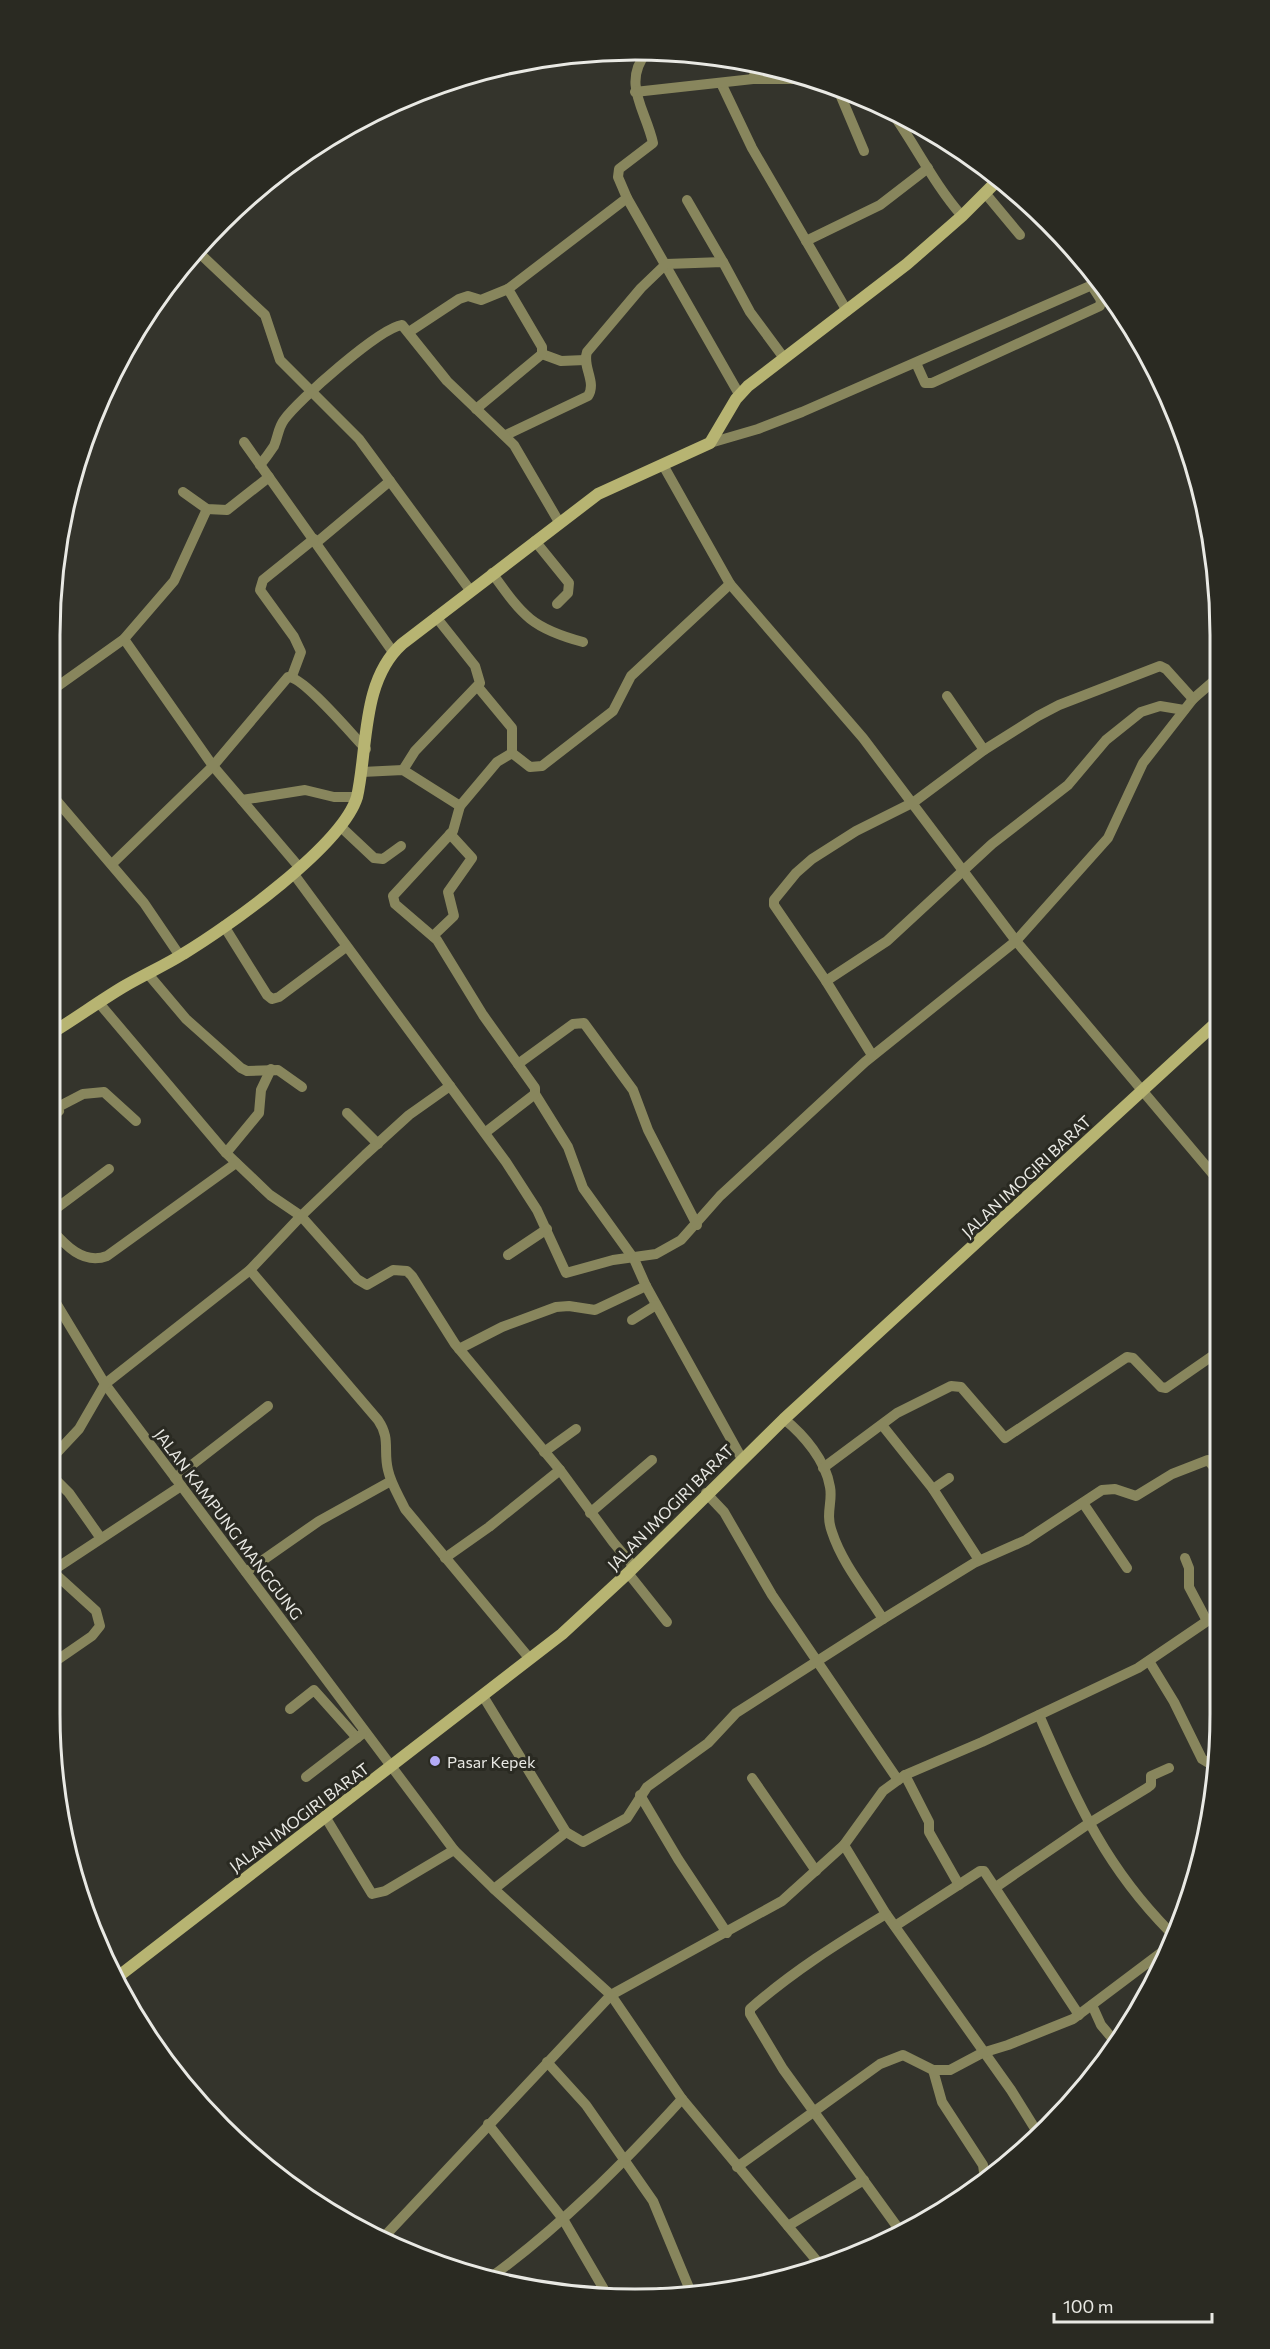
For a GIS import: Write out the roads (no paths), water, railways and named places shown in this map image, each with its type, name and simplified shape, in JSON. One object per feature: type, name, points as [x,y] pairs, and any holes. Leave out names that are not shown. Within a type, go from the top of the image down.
[{"type":"main road","points":[[60,1028],[180,956],[224,926],[296,870],[341,827],[352,811],[357,797],[363,772],[375,689],[393,652],[492,573],[607,489],[710,443],[740,394],[900,270],[962,216],[992,185]]},
{"type":"main road","name":"JALAN IMOGIRI BARAT","points":[[122,1974],[530,1659],[710,1497],[742,1460],[1145,1092],[1210,1029]]},
{"type":"street","points":[[641,60],[637,65],[635,92],[653,142],[620,169],[618,177],[627,198],[740,394]]},
{"type":"street","points":[[753,80],[755,73]]},
{"type":"street","points":[[635,92],[753,80],[782,80]]},
{"type":"street","points":[[721,83],[752,148],[847,311]]},
{"type":"street","points":[[842,99],[864,151]]},
{"type":"street","points":[[900,125],[935,183],[962,216]]},
{"type":"street","points":[[806,241],[880,205],[928,168]]},
{"type":"street","points":[[985,192],[1020,235]]},
{"type":"street","points":[[409,332],[459,298],[468,296],[481,300],[508,290],[627,198]]},
{"type":"street","points":[[687,200],[750,312],[784,358]]},
{"type":"street","points":[[203,256],[265,315],[277,357],[311,394],[359,439],[470,590]]},
{"type":"street","points":[[506,435],[588,396],[592,386],[585,360],[593,344],[641,288],[666,264],[723,262]]},
{"type":"street","points":[[710,443],[776,423],[1092,286]]},
{"type":"street","points":[[476,409],[537,362],[542,354],[542,347],[508,290]]},
{"type":"street","points":[[916,363],[925,383],[932,383],[1100,306],[1100,297]]},
{"type":"street","points":[[260,465],[274,445],[284,420],[346,362],[391,330],[402,326],[440,373],[506,435],[560,522]]},
{"type":"street","points":[[542,354],[561,362],[585,360]]},
{"type":"street","points":[[244,442],[393,652]]},
{"type":"street","points":[[663,465],[730,584],[863,738],[914,802],[1016,940],[1210,1171]]},
{"type":"street","points":[[183,492],[207,508],[227,510],[269,477]]},
{"type":"street","points":[[112,864],[213,766],[283,682],[292,676],[301,652],[294,637],[260,590],[263,580],[390,481]]},
{"type":"street","points":[[60,685],[124,639],[174,581],[207,508]]},
{"type":"street","points":[[535,541],[570,585],[567,596],[558,604]]},
{"type":"street","points":[[492,573],[530,621],[557,635],[583,642]]},
{"type":"street","points":[[512,753],[530,767],[537,769],[601,720],[616,707],[631,676],[730,584]]},
{"type":"street","points":[[403,770],[415,750],[478,687],[480,678],[475,666],[436,617]]},
{"type":"street","points":[[124,639],[213,766],[296,870],[346,947],[486,1132],[547,1229],[567,1273],[612,1260],[634,1259],[656,1254],[674,1246],[697,1225],[720,1196],[872,1055],[1016,940],[1112,834],[1139,769],[1193,699],[1210,684]]},
{"type":"street","points":[[872,1055],[826,981],[774,908],[774,900],[796,873],[812,859],[856,831],[914,802],[984,750],[1059,705],[1157,666],[1166,669],[1193,699]]},
{"type":"street","points":[[292,676],[319,700],[366,750]]},
{"type":"street","points":[[478,687],[512,728],[512,753]]},
{"type":"street","points":[[947,696],[984,750]]},
{"type":"street","points":[[826,981],[887,941],[963,870],[1068,785],[1106,740],[1141,712],[1160,706],[1184,710]]},
{"type":"street","points":[[512,753],[497,762],[460,806],[455,827],[450,834],[393,898],[395,904],[433,936],[533,1084],[535,1094],[568,1147],[578,1179],[591,1202],[634,1259],[656,1305],[742,1460]]},
{"type":"street","points":[[363,772],[392,768],[403,770],[460,806]]},
{"type":"street","points":[[242,800],[305,790],[334,797],[357,797]]},
{"type":"street","points":[[60,804],[144,903],[180,956]]},
{"type":"street","points":[[341,827],[374,858],[383,859],[401,846]]},
{"type":"street","points":[[433,936],[454,916],[448,892],[472,858],[470,853],[450,834]]},
{"type":"street","points":[[224,926],[267,995],[272,999],[279,997],[346,947]]},
{"type":"street","points":[[148,974],[186,1018],[241,1068],[253,1071],[271,1068],[284,1074],[302,1088]]},
{"type":"street","points":[[99,1003],[226,1153],[270,1195],[301,1216],[364,1284],[393,1270],[407,1271],[412,1276],[459,1349],[560,1470],[667,1622]]},
{"type":"street","points":[[518,1064],[573,1024],[584,1023],[633,1090],[648,1130],[697,1225]]},
{"type":"street","points":[[226,1153],[260,1113],[260,1096],[271,1068]]},
{"type":"street","points":[[60,1450],[79,1430],[105,1384],[250,1270],[301,1216],[409,1115],[450,1086]]},
{"type":"street","points":[[60,1106],[83,1094],[101,1091],[107,1093],[136,1121]]},
{"type":"street","points":[[486,1132],[535,1094]]},
{"type":"street","points":[[347,1113],[378,1144]]},
{"type":"street","points":[[60,1239],[84,1257],[95,1261],[107,1256],[236,1163]]},
{"type":"street","points":[[60,1206],[109,1169]]},
{"type":"street","points":[[508,1255],[547,1229]]},
{"type":"street","points":[[250,1270],[378,1420],[387,1437],[387,1467],[391,1481],[405,1509],[530,1659]]},
{"type":"street","points":[[459,1349],[502,1327],[556,1307],[569,1306],[595,1310],[646,1286]]},
{"type":"street","points":[[632,1320],[656,1305]]},
{"type":"street","name":"JALAN KAMPUNG MANGGUNG","points":[[60,1310],[105,1384],[367,1730],[454,1850],[494,1890],[611,1995],[682,2099],[816,2259]]},
{"type":"street","points":[[823,1468],[910,1406],[956,1386],[961,1387],[1005,1438],[1127,1357],[1133,1358],[1161,1387],[1167,1388],[1210,1358]]},
{"type":"street","points":[[60,1564],[178,1482],[268,1406]]},
{"type":"street","points":[[787,1421],[807,1441],[823,1468],[831,1488],[827,1507],[832,1532],[883,1619]]},
{"type":"street","points":[[882,1425],[933,1489],[979,1560]]},
{"type":"street","points":[[544,1452],[576,1430]]},
{"type":"street","points":[[590,1513],[652,1460]]},
{"type":"street","points":[[483,1696],[566,1832],[583,1842],[627,1818],[647,1787],[714,1738],[736,1713],[979,1560],[1026,1540],[1108,1488],[1136,1496],[1173,1474],[1208,1460],[1210,1462]]},
{"type":"street","points":[[445,1558],[489,1527],[560,1470]]},
{"type":"street","points":[[933,1489],[949,1478]]},
{"type":"street","points":[[246,1572],[319,1521],[391,1481]]},
{"type":"street","points":[[60,1484],[100,1537]]},
{"type":"street","points":[[710,1497],[724,1512],[772,1595],[817,1661],[902,1778],[929,1822],[929,1832],[959,1885]]},
{"type":"street","points":[[1083,1503],[1127,1568]]},
{"type":"street","points":[[1185,1558],[1189,1568],[1189,1587],[1207,1621]]},
{"type":"street","points":[[60,1578],[96,1611],[100,1626],[92,1636],[60,1658]]},
{"type":"street","points":[[388,2233],[611,1995],[727,1934],[782,1901],[844,1845],[884,1791],[902,1778],[1149,1661],[1210,1619]]},
{"type":"street","points":[[1149,1661],[1174,1702],[1202,1759],[1208,1763]]},
{"type":"street","points":[[290,1709],[327,1678]]},
{"type":"street","points":[[314,1690],[357,1738]]},
{"type":"street","points":[[1039,1715],[1088,1824],[1113,1865],[1146,1908],[1168,1930]]},
{"type":"street","points":[[306,1777],[367,1730]]},
{"type":"street","points":[[996,1887],[1088,1824],[1147,1788],[1151,1785],[1151,1776],[1169,1768]]},
{"type":"street","points":[[752,1778],[816,1871]]},
{"type":"street","points":[[640,1795],[727,1934]]},
{"type":"street","points":[[326,1818],[372,1894],[385,1891],[454,1850]]},
{"type":"street","points":[[494,1890],[566,1832]]},
{"type":"street","points":[[844,1845],[886,1914],[982,2053],[1011,2090],[1034,2128]]},
{"type":"street","points":[[895,1926],[982,1871],[996,1887],[1079,2015]]},
{"type":"street","points":[[886,1914],[833,1945],[750,2009],[752,2020],[814,2113],[897,2226]]},
{"type":"street","points":[[737,2167],[814,2113],[864,2074],[894,2057],[903,2055],[933,2070],[950,2070],[982,2053],[1008,2045],[1079,2015],[1156,1957]]},
{"type":"street","points":[[1092,2005],[1101,2025],[1111,2036]]},
{"type":"street","points":[[547,2062],[586,2105],[627,2160],[653,2201],[688,2286]]},
{"type":"street","points":[[933,2070],[942,2102],[983,2165],[984,2171]]},
{"type":"street","points":[[500,2272],[563,2219],[627,2160],[682,2099]]},
{"type":"street","points":[[488,2124],[563,2219],[603,2288]]},
{"type":"street","points":[[788,2226],[864,2180]]},
{"type":"place","name":"Pasar Kepek","points":[[435,1761]]}]
